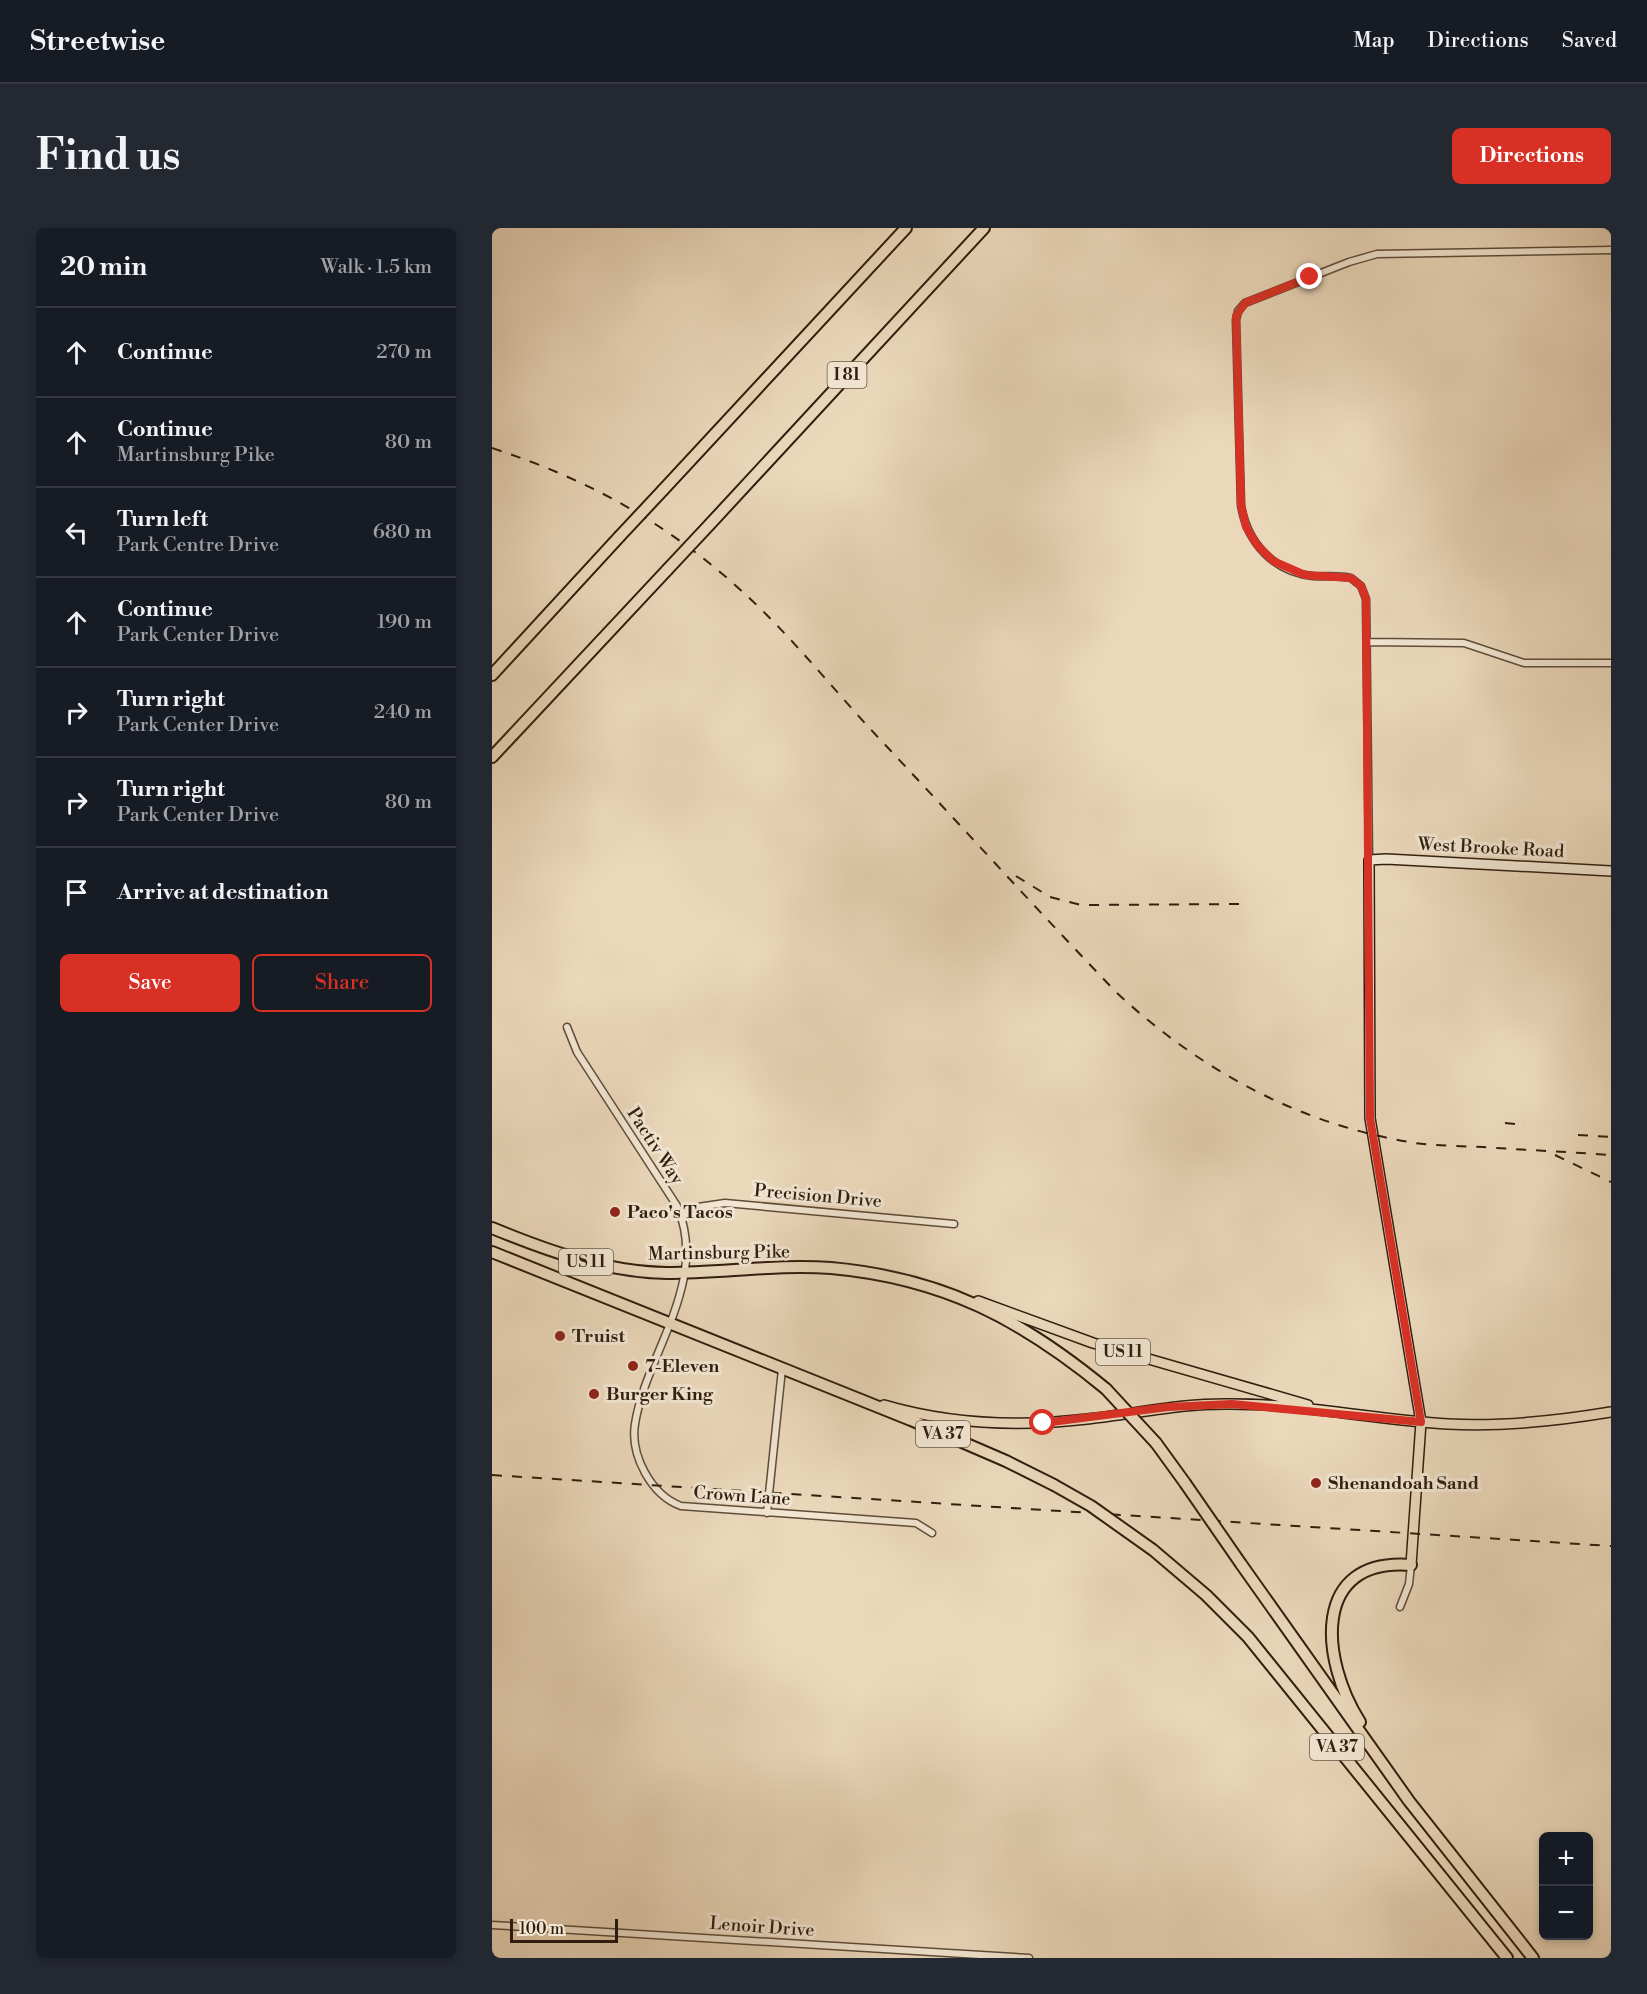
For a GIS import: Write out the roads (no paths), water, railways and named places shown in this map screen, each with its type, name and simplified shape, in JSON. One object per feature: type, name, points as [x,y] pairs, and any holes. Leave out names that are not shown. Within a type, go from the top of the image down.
[{"type":"highway","points":[[492,675],[906,228]]},
{"type":"highway","name":"I 81","points":[[492,758],[984,228]]},
{"type":"highway","name":"Martinsburg Pike","points":[[492,1228],[554,1252],[597,1264],[650,1272],[829,1268],[916,1282]]},
{"type":"highway","name":"US 11","points":[[492,1252],[830,1388]]},
{"type":"highway","name":"VA 37","points":[[916,1282],[964,1299],[1049,1344],[1106,1389],[1156,1443],[1409,1801],[1533,1958]]},
{"type":"highway","name":"VA 37","points":[[830,1388],[965,1443],[1054,1485],[1091,1506],[1153,1550],[1206,1595],[1248,1637],[1507,1958]]},
{"type":"highway","points":[[1411,1565],[1384,1564],[1366,1570],[1341,1592],[1331,1620],[1337,1670],[1348,1702],[1363,1728],[1508,1926]]},
{"type":"main road","name":"US 11","points":[[916,1282],[946,1289],[1093,1344],[1334,1412]]},
{"type":"main road","name":"US 11","points":[[830,1388],[923,1414],[991,1422],[1063,1421],[1210,1404],[1334,1412],[1421,1422],[1510,1425],[1611,1412]]},
{"type":"main road","points":[[1411,1565],[1421,1422]]},
{"type":"street","points":[[1421,1422],[1370,1118],[1366,599],[1358,582],[1343,576],[1305,575],[1283,567],[1264,553],[1246,527],[1241,505],[1236,320],[1238,311],[1245,303],[1349,262],[1377,254],[1611,250]]},
{"type":"street","points":[[1368,642],[1455,642],[1524,663],[1611,663]]},
{"type":"street","name":"West Brooke Road","points":[[1369,860],[1611,871]]},
{"type":"street","name":"Pactiv Way","points":[[567,1027],[577,1052],[681,1215],[684,1232],[684,1273],[671,1325]]},
{"type":"street","name":"Precision Drive","points":[[681,1215],[698,1207],[724,1203],[954,1224]]},
{"type":"street","name":"Crown Lane","points":[[671,1325],[635,1423],[635,1445],[645,1472],[661,1494],[681,1506],[916,1523],[932,1533]]},
{"type":"street","points":[[767,1513],[782,1369]]},
{"type":"street","points":[[1400,1607],[1409,1584],[1411,1565]]},
{"type":"street","name":"Lenoir Drive","points":[[492,1925],[1029,1958]]},
{"type":"railway","points":[[492,448],[562,474],[627,507],[657,525],[716,569],[779,628],[1117,993],[1183,1047],[1218,1070],[1293,1108],[1373,1135],[1432,1145],[1611,1155]]},
{"type":"railway","points":[[1016,876],[1050,897],[1081,905],[1240,904]]},
{"type":"railway","points":[[1505,1123],[1525,1125]]},
{"type":"railway","points":[[1578,1135],[1611,1137]]},
{"type":"railway","points":[[1555,1155],[1611,1182]]},
{"type":"railway","points":[[492,1475],[1611,1546]]},
{"type":"place","name":"Paco's Tacos","points":[[615,1212]]},
{"type":"place","name":"Truist","points":[[560,1336]]},
{"type":"place","name":"7-Eleven","points":[[633,1366]]},
{"type":"place","name":"Burger King","points":[[594,1394]]},
{"type":"place","name":"Shenandoah Sand","points":[[1316,1483]]}]
